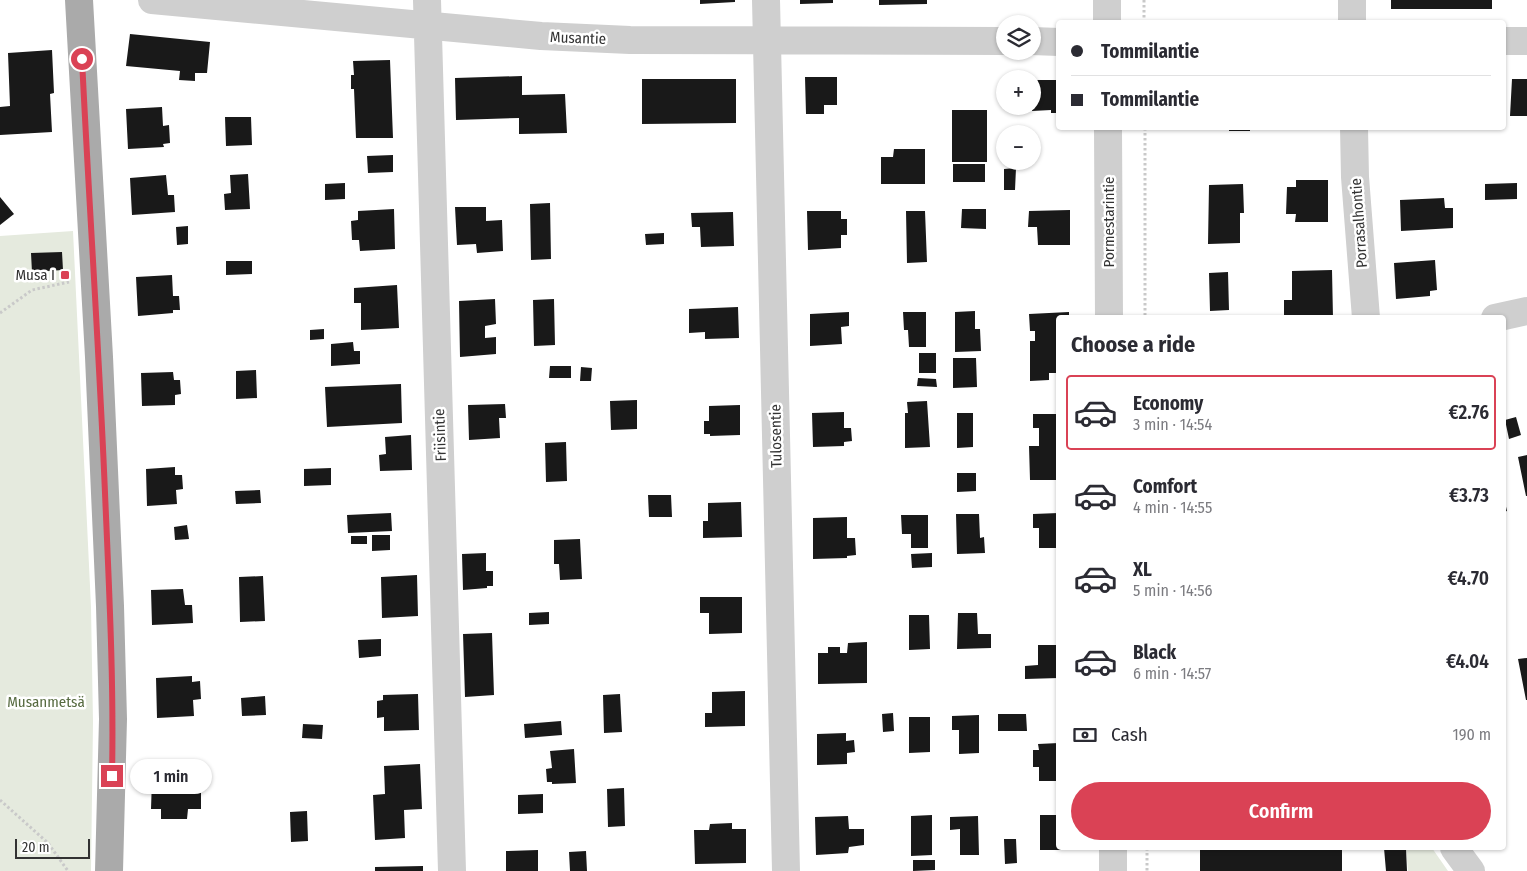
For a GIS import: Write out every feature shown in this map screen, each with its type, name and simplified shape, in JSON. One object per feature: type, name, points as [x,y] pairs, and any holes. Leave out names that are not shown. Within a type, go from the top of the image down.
[{"type":"main road","points":[[79,0],[100,367],[112,662],[113,719],[110,871]]},
{"type":"street","name":"Musantie","points":[[152,0],[427,13],[541,36],[630,40],[996,41]]},
{"type":"street","name":"Tulosentie","points":[[766,0],[786,871]]},
{"type":"street","points":[[1107,0],[1107,20]]},
{"type":"street","points":[[1352,0],[1352,20]]},
{"type":"street","name":"Friisintie","points":[[427,13],[452,871]]},
{"type":"street","points":[[1506,41],[1527,41]]},
{"type":"street","points":[[1041,42],[1056,42]]},
{"type":"street","name":"Pormestarintie","points":[[1108,130],[1109,315]]},
{"type":"street","name":"Porrasalhontie","points":[[1354,130],[1366,315]]},
{"type":"street","points":[[1506,316],[1527,311]]},
{"type":"street","points":[[1113,850],[1113,871]]},
{"type":"street","points":[[1455,850],[1471,871]]},
{"type":"path","points":[[1144,0],[1144,20]]},
{"type":"path","points":[[1145,130],[1145,315]]},
{"type":"path","points":[[0,313],[32,290],[94,277]]},
{"type":"path","points":[[0,800],[48,843],[68,871]]},
{"type":"path","points":[[1147,850],[1147,871]]},
{"type":"green space","name":"Musanmetsä","points":[[73,231],[91,607],[93,722],[91,871],[0,871],[0,236]]},
{"type":"green space","points":[[1406,850],[1433,850],[1448,871],[1408,871]]},
{"type":"building","points":[[700,0],[735,0],[735,2],[700,4]]},
{"type":"building","points":[[800,0],[833,0],[833,3],[800,4]]},
{"type":"building","points":[[879,0],[927,0],[927,4],[879,5]]},
{"type":"building","points":[[1391,0],[1492,0],[1492,9],[1391,9]]},
{"type":"building","points":[[130,34],[210,42],[207,73],[195,73],[195,81],[179,80],[180,71],[126,66]]},
{"type":"building","points":[[52,50],[54,93],[50,94],[52,132],[0,135],[0,107],[10,106],[8,53]]},
{"type":"building","points":[[390,60],[393,138],[356,138],[354,89],[351,89],[351,75],[354,75],[353,61]]},
{"type":"building","points":[[522,76],[522,95],[565,94],[567,133],[519,134],[519,118],[456,120],[455,78]]},
{"type":"building","points":[[805,77],[837,77],[837,105],[824,105],[824,114],[806,114]]},
{"type":"building","points":[[642,79],[736,79],[736,123],[642,124]]},
{"type":"building","points":[[1512,79],[1527,79],[1527,116],[1510,116]]},
{"type":"building","points":[[1041,80],[1056,80],[1056,113],[1051,113],[1051,110],[1041,111]]},
{"type":"building","points":[[162,107],[163,126],[169,125],[170,143],[163,144],[164,147],[128,149],[126,109]]},
{"type":"building","points":[[952,110],[987,110],[987,162],[952,162]]},
{"type":"building","points":[[225,117],[251,117],[252,145],[226,146]]},
{"type":"building","points":[[1229,130],[1250,130],[1250,131]]},
{"type":"building","points":[[894,149],[925,149],[925,184],[881,184],[881,157],[893,157]]},
{"type":"building","points":[[393,155],[393,172],[368,173],[367,156]]},
{"type":"building","points":[[953,164],[985,164],[985,182],[953,182]]},
{"type":"building","points":[[1004,170],[1016,170],[1015,190],[1004,190]]},
{"type":"building","points":[[248,174],[250,209],[225,210],[224,194],[231,193],[230,175]]},
{"type":"building","points":[[166,175],[168,195],[174,195],[175,212],[132,215],[130,178]]},
{"type":"building","points":[[1296,180],[1328,180],[1328,222],[1295,222],[1296,214],[1286,214],[1287,187],[1296,187]]},
{"type":"building","points":[[345,183],[345,199],[325,200],[325,184]]},
{"type":"building","points":[[1517,183],[1517,199],[1485,200],[1485,184]]},
{"type":"building","points":[[1243,184],[1244,213],[1240,213],[1240,243],[1208,244],[1209,185]]},
{"type":"building","points":[[0,197],[14,214],[0,225]]},
{"type":"building","points":[[1444,198],[1445,208],[1453,208],[1453,228],[1401,231],[1400,200]]},
{"type":"building","points":[[550,203],[551,259],[531,260],[530,204]]},
{"type":"building","points":[[455,207],[486,207],[486,221],[502,220],[503,251],[477,253],[476,244],[457,245]]},
{"type":"building","points":[[394,209],[395,249],[360,251],[359,240],[352,240],[351,221],[358,220],[358,211]]},
{"type":"building","points":[[962,209],[986,209],[986,229],[961,228]]},
{"type":"building","points":[[1070,210],[1070,245],[1038,245],[1037,227],[1028,227],[1029,211]]},
{"type":"building","points":[[807,211],[841,211],[841,219],[847,219],[847,235],[841,235],[841,248],[808,250]]},
{"type":"building","points":[[906,211],[925,211],[927,262],[907,263]]},
{"type":"building","points":[[733,212],[734,246],[701,247],[700,227],[692,227],[691,213]]},
{"type":"building","points":[[188,226],[188,244],[177,245],[176,227]]},
{"type":"building","points":[[664,233],[664,244],[646,245],[645,234]]},
{"type":"building","points":[[62,252],[63,270],[32,272],[31,253]]},
{"type":"building","points":[[1435,260],[1437,290],[1430,291],[1430,296],[1396,299],[1394,263]]},
{"type":"building","points":[[226,261],[252,261],[252,274],[226,275]]},
{"type":"building","points":[[1332,270],[1333,315],[1284,315],[1284,300],[1292,300],[1292,271]]},
{"type":"building","points":[[1228,272],[1229,310],[1210,311],[1209,273]]},
{"type":"building","points":[[172,275],[173,296],[179,296],[180,310],[173,310],[173,313],[138,316],[136,277]]},
{"type":"building","points":[[397,285],[399,328],[361,330],[361,303],[354,303],[354,288]]},
{"type":"building","points":[[495,299],[496,324],[485,326],[485,338],[496,337],[496,354],[460,357],[459,301]]},
{"type":"building","points":[[554,299],[555,345],[534,346],[533,300]]},
{"type":"building","points":[[738,307],[739,338],[705,339],[705,332],[689,333],[689,309]]},
{"type":"building","points":[[975,311],[975,329],[980,329],[981,351],[955,352],[955,312]]},
{"type":"building","points":[[849,312],[849,326],[841,327],[842,344],[810,346],[810,314]]},
{"type":"building","points":[[903,312],[926,312],[926,347],[909,347],[908,330],[904,330]]},
{"type":"building","points":[[1069,312],[1069,315],[1056,315],[1056,373],[1049,373],[1049,380],[1030,381],[1030,341],[1035,341],[1035,331],[1030,331],[1029,314]]},
{"type":"building","points":[[324,329],[324,339],[310,340],[310,330]]},
{"type":"building","points":[[353,342],[354,351],[360,351],[360,364],[331,366],[331,344]]},
{"type":"building","points":[[919,353],[936,353],[936,373],[919,373]]},
{"type":"building","points":[[953,358],[976,358],[977,387],[953,388]]},
{"type":"building","points":[[550,366],[571,366],[571,378],[549,378]]},
{"type":"building","points":[[581,367],[592,368],[591,381],[580,381]]},
{"type":"building","points":[[256,370],[257,398],[236,399],[236,371]]},
{"type":"building","points":[[173,372],[174,380],[180,380],[181,394],[175,395],[175,405],[142,406],[141,373]]},
{"type":"building","points":[[918,378],[936,379],[937,387],[917,386]]},
{"type":"building","points":[[401,384],[402,423],[327,427],[325,387]]},
{"type":"building","points":[[637,400],[637,429],[611,430],[610,401]]},
{"type":"building","points":[[927,401],[930,447],[905,448],[905,413],[908,413],[907,402]]},
{"type":"building","points":[[505,404],[506,418],[499,418],[500,438],[469,440],[468,405]]},
{"type":"building","points":[[740,405],[740,435],[710,436],[710,434],[704,434],[704,421],[709,421],[709,406]]},
{"type":"building","points":[[844,412],[844,428],[851,428],[852,441],[844,442],[844,446],[813,447],[812,413]]},
{"type":"building","points":[[957,413],[973,413],[973,447],[957,448]]},
{"type":"building","points":[[1033,414],[1056,414],[1056,480],[1030,480],[1029,446],[1039,446],[1039,428],[1033,428]]},
{"type":"building","points":[[1516,417],[1521,435],[1509,439],[1506,420]]},
{"type":"building","points":[[411,435],[412,470],[380,471],[379,455],[386,454],[385,437]]},
{"type":"building","points":[[566,442],[567,481],[546,482],[545,443]]},
{"type":"building","points":[[1527,455],[1527,496],[1526,496],[1518,457]]},
{"type":"building","points":[[175,467],[175,475],[182,475],[183,489],[176,490],[177,504],[147,506],[146,469]]},
{"type":"building","points":[[331,468],[331,485],[304,486],[304,469]]},
{"type":"building","points":[[957,473],[976,473],[976,491],[957,492]]},
{"type":"building","points":[[260,490],[261,503],[236,504],[235,491]]},
{"type":"building","points":[[648,495],[671,495],[672,517],[649,517]]},
{"type":"building","points":[[741,502],[742,537],[703,538],[703,521],[708,521],[708,503]]},
{"type":"building","points":[[391,513],[392,531],[348,533],[347,515]]},
{"type":"building","points":[[1056,513],[1056,548],[1039,548],[1039,528],[1033,528],[1033,514]]},
{"type":"building","points":[[956,514],[979,514],[980,538],[984,537],[985,553],[957,554]]},
{"type":"building","points":[[901,515],[928,515],[928,548],[911,548],[911,534],[902,534]]},
{"type":"building","points":[[847,517],[847,538],[855,538],[856,555],[847,556],[847,558],[813,559],[813,518]]},
{"type":"building","points":[[187,525],[189,539],[175,540],[174,527]]},
{"type":"building","points":[[372,535],[390,535],[390,550],[372,551]]},
{"type":"building","points":[[351,536],[367,536],[367,544],[351,544]]},
{"type":"building","points":[[580,539],[582,579],[560,580],[559,564],[554,564],[554,540]]},
{"type":"building","points":[[486,553],[486,571],[493,571],[493,586],[463,590],[462,554]]},
{"type":"building","points":[[932,553],[932,567],[912,568],[911,554]]},
{"type":"building","points":[[417,575],[418,616],[382,618],[381,577]]},
{"type":"building","points":[[263,576],[265,621],[240,622],[239,577]]},
{"type":"building","points":[[183,589],[185,605],[192,605],[193,623],[152,625],[151,590]]},
{"type":"building","points":[[700,597],[742,597],[742,633],[709,634],[709,613],[700,613]]},
{"type":"building","points":[[549,612],[549,624],[529,625],[529,613]]},
{"type":"building","points":[[958,613],[977,613],[978,634],[991,634],[991,648],[957,649]]},
{"type":"building","points":[[909,615],[929,615],[930,649],[909,650]]},
{"type":"building","points":[[492,633],[494,695],[465,697],[463,634]]},
{"type":"building","points":[[381,639],[381,656],[359,658],[358,640]]},
{"type":"building","points":[[867,642],[867,683],[818,684],[818,653],[828,653],[828,647],[840,647],[840,653],[847,653],[848,643]]},
{"type":"building","points":[[1038,645],[1056,645],[1056,678],[1025,679],[1025,666],[1038,665]]},
{"type":"building","points":[[1527,658],[1527,700],[1526,700],[1518,659]]},
{"type":"building","points":[[192,676],[192,682],[200,681],[201,699],[193,700],[194,716],[157,718],[156,678]]},
{"type":"building","points":[[745,691],[745,726],[705,727],[705,713],[712,713],[712,692]]},
{"type":"building","points":[[418,694],[419,730],[384,731],[384,717],[377,718],[377,701],[383,700],[383,695]]},
{"type":"building","points":[[620,694],[622,732],[604,733],[603,695]]},
{"type":"building","points":[[265,696],[266,715],[242,716],[241,698]]},
{"type":"building","points":[[893,713],[894,731],[883,732],[882,714]]},
{"type":"building","points":[[998,714],[1026,714],[1027,731],[998,731]]},
{"type":"building","points":[[979,715],[979,753],[959,754],[959,730],[952,730],[952,716]]},
{"type":"building","points":[[909,717],[930,717],[930,752],[909,753]]},
{"type":"building","points":[[561,721],[562,735],[525,738],[524,724]]},
{"type":"building","points":[[303,724],[323,725],[322,739],[302,738]]},
{"type":"building","points":[[846,733],[846,741],[854,740],[855,752],[847,753],[847,764],[817,765],[817,734]]},
{"type":"building","points":[[1056,743],[1056,781],[1039,781],[1039,767],[1033,767],[1033,750],[1039,750],[1038,744]]},
{"type":"building","points":[[574,749],[576,783],[552,784],[552,782],[547,782],[546,769],[552,768],[550,751]]},
{"type":"building","points":[[420,764],[422,809],[404,810],[405,838],[375,840],[373,795],[385,794],[384,766]]},
{"type":"building","points":[[152,779],[201,779],[201,809],[188,809],[187,819],[161,819],[161,809],[151,809]]},
{"type":"building","points":[[624,788],[625,826],[608,827],[607,789]]},
{"type":"building","points":[[543,794],[543,813],[518,814],[518,795]]},
{"type":"building","points":[[307,811],[308,841],[291,842],[290,812]]},
{"type":"building","points":[[932,815],[932,855],[911,856],[911,816]]},
{"type":"building","points":[[1040,815],[1056,815],[1056,850],[1040,850]]},
{"type":"building","points":[[848,816],[849,829],[864,829],[864,845],[849,847],[848,853],[816,855],[815,817]]},
{"type":"building","points":[[978,816],[979,855],[960,855],[960,829],[950,830],[950,817]]},
{"type":"building","points":[[732,823],[732,829],[746,829],[746,863],[695,864],[694,830],[709,830],[710,824]]},
{"type":"building","points":[[1004,839],[1016,839],[1017,863],[1005,864]]},
{"type":"building","points":[[538,850],[538,871],[506,871],[506,851]]},
{"type":"building","points":[[1200,850],[1342,850],[1342,871],[1200,871]]},
{"type":"building","points":[[1384,850],[1406,850],[1407,871],[1386,871]]},
{"type":"building","points":[[586,851],[587,871],[570,871],[569,852]]},
{"type":"building","points":[[913,860],[935,860],[935,870],[913,871]]},
{"type":"building","points":[[423,866],[423,871],[375,871],[375,867]]},
{"type":"place","name":"Musa I","points":[[65,275]]},
{"type":"route","points":[[82,59],[99,357],[110,606],[113,719],[112,776]]}]
